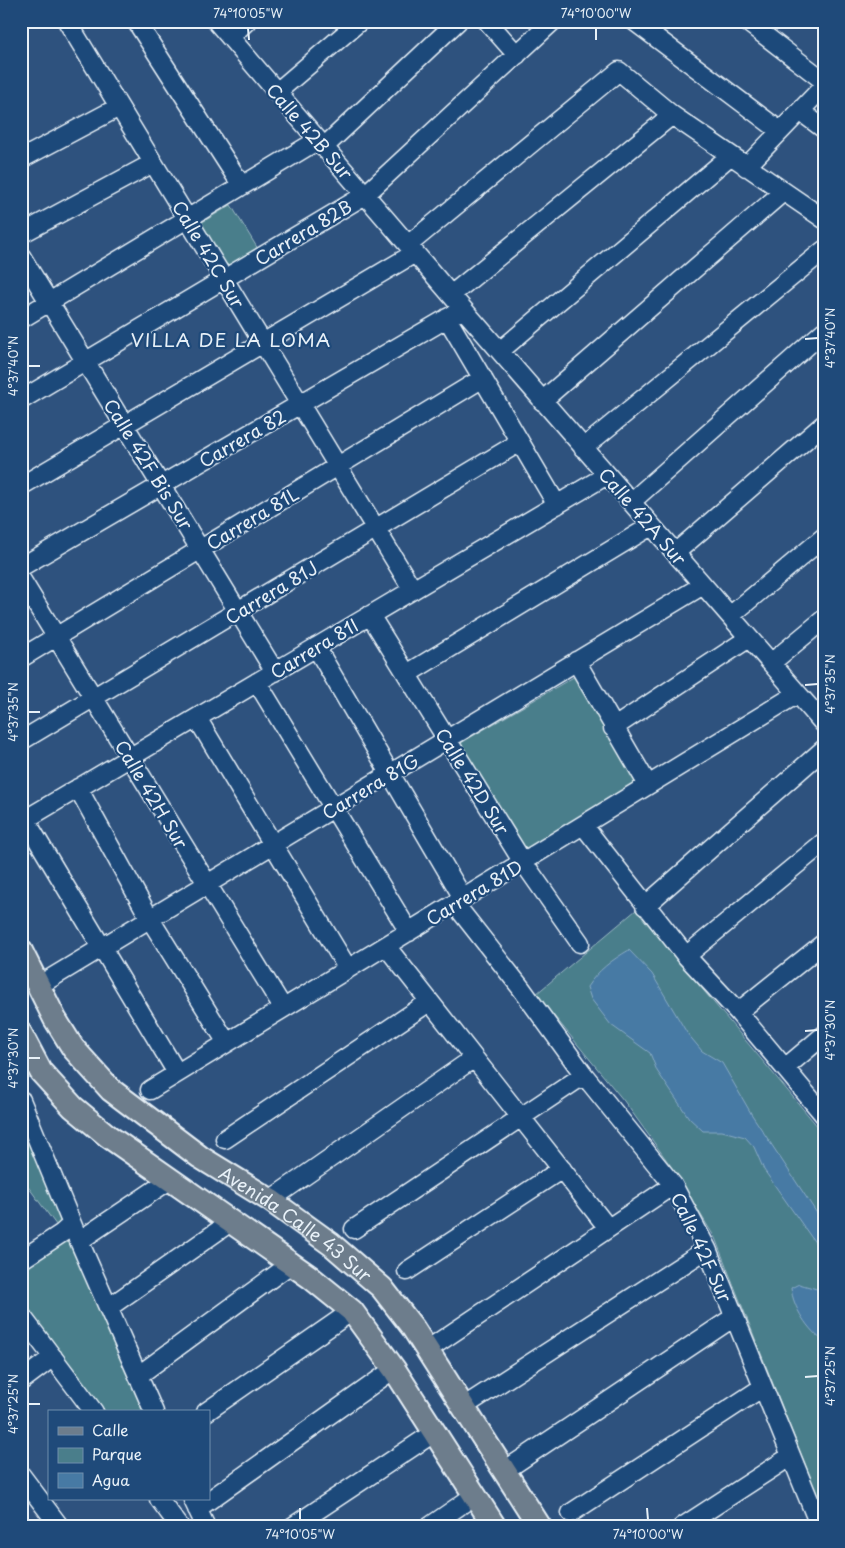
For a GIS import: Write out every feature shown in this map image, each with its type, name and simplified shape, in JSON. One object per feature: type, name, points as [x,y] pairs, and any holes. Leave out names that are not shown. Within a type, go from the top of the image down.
[{"type":"main road","name":"Avenida Calle 43 Sur","points":[[21,950],[38,986],[73,1048],[111,1090],[200,1157],[270,1200],[331,1244],[382,1288],[397,1306],[427,1350],[540,1527]]},
{"type":"main road","name":"Avenida Calle 43 Sur","points":[[21,1034],[42,1072],[73,1108],[108,1136],[292,1263],[352,1311],[394,1368],[495,1527]]},
{"type":"street","name":"Calle 42C Sur","points":[[66,21],[413,590]]},
{"type":"street","points":[[136,21],[242,186]]},
{"type":"street","name":"Calle 42B Sur","points":[[216,21],[462,309]]},
{"type":"street","points":[[230,36],[247,21]]},
{"type":"street","points":[[277,92],[360,21]]},
{"type":"street","points":[[21,319],[242,186],[321,144],[458,21]]},
{"type":"street","points":[[487,21],[517,55]]},
{"type":"street","name":"Carrera 82B","points":[[21,400],[365,195],[553,21]]},
{"type":"street","points":[[634,21],[780,131]]},
{"type":"street","points":[[746,21],[824,81]]},
{"type":"street","points":[[21,486],[262,342],[411,249],[619,71],[672,115],[824,219]]},
{"type":"street","points":[[746,167],[824,86]]},
{"type":"street","points":[[21,159],[119,107]]},
{"type":"street","points":[[800,111],[824,129]]},
{"type":"street","points":[[451,295],[672,115]]},
{"type":"street","points":[[500,352],[730,156]]},
{"type":"street","points":[[21,234],[153,163]]},
{"type":"street","points":[[542,400],[783,192]]},
{"type":"street","points":[[583,448],[824,250]]},
{"type":"street","name":"Calle 42F Bis Sur","points":[[21,256],[275,672]]},
{"type":"street","name":"Calle 42A Sur","points":[[462,309],[823,723]]},
{"type":"street","name":"Carrera 82","points":[[21,567],[462,309]]},
{"type":"street","points":[[447,318],[557,505]]},
{"type":"street","points":[[631,502],[824,331]]},
{"type":"street","name":"Carrera 81L","points":[[21,658],[483,378]]},
{"type":"street","points":[[675,553],[824,424]]},
{"type":"street","name":"Carrera 81J","points":[[21,741],[520,442]]},
{"type":"street","name":"Carrera 81I","points":[[23,820],[607,475]]},
{"type":"street","points":[[406,674],[651,526]]},
{"type":"street","points":[[730,616],[824,537]]},
{"type":"street","name":"Calle 42H Sur","points":[[21,579],[283,1008]]},
{"type":"street","name":"Carrera 81G","points":[[38,986],[703,585]]},
{"type":"street","name":"Calle 42D Sur","points":[[370,615],[523,862],[580,943]]},
{"type":"street","points":[[771,663],[824,619]]},
{"type":"street","points":[[613,728],[749,638]]},
{"type":"street","name":"Calle 42F Sur","points":[[316,647],[459,901],[584,1075],[673,1185],[707,1249],[819,1526]]},
{"type":"street","points":[[576,661],[648,786]]},
{"type":"street","points":[[257,682],[408,932]]},
{"type":"street","name":"Carrera 81D","points":[[150,1090],[797,694]]},
{"type":"street","points":[[197,718],[348,969]]},
{"type":"street","points":[[645,906],[824,749]]},
{"type":"street","points":[[78,788],[150,919],[227,1043]]},
{"type":"street","points":[[23,820],[177,1073]]},
{"type":"street","points":[[582,825],[686,956],[738,1012],[824,1115]]},
{"type":"street","points":[[686,956],[824,842]]},
{"type":"street","points":[[738,1012],[824,943]]},
{"type":"street","points":[[386,946],[608,1228]]},
{"type":"street","points":[[225,1139],[429,1002]]},
{"type":"street","points":[[786,1068],[824,1036]]},
{"type":"street","points":[[270,1200],[474,1058]]},
{"type":"street","points":[[354,1229],[584,1075]]},
{"type":"street","points":[[21,1100],[79,1241],[153,1410]]},
{"type":"street","points":[[407,1271],[562,1169]]},
{"type":"street","points":[[79,1241],[172,1179]]},
{"type":"street","points":[[427,1350],[673,1185]]},
{"type":"street","points":[[108,1308],[232,1222]]},
{"type":"street","points":[[21,1260],[72,1224]]},
{"type":"street","points":[[463,1407],[707,1249]]},
{"type":"street","points":[[139,1375],[292,1263]]},
{"type":"street","points":[[209,1410],[352,1311]]},
{"type":"street","points":[[21,1315],[93,1410]]},
{"type":"street","points":[[504,1471],[734,1317]]},
{"type":"street","points":[[21,1381],[53,1357]]},
{"type":"street","points":[[210,1494],[394,1368]]},
{"type":"street","points":[[571,1513],[763,1387]]},
{"type":"street","points":[[292,1527],[435,1432]]},
{"type":"street","points":[[682,1527],[791,1456]]},
{"type":"street","points":[[24,1486],[60,1527]]},
{"type":"street","points":[[429,1527],[476,1495]]},
{"type":"street","points":[[160,1500],[180,1527]]},
{"type":"street","points":[[195,1504],[206,1527]]},
{"type":"green space","points":[[231,205],[258,249],[226,269],[199,224]]},
{"type":"green space","points":[[577,675],[640,783],[522,851],[459,744]]},
{"type":"green space","points":[[636,910],[824,1134],[824,1512],[715,1238],[673,1169],[624,1101],[536,994]]},
{"type":"green space","points":[[21,1100],[153,1410],[104,1410],[21,1303],[21,1260],[62,1233],[21,1177]]},
{"type":"water","points":[[629,950],[652,974],[687,1033],[702,1051],[722,1063],[752,1115],[824,1224],[824,1249],[816,1244],[764,1170],[754,1147],[745,1137],[722,1131],[703,1131],[689,1118],[657,1071],[650,1053],[611,1025],[591,999],[587,987],[591,981],[606,966]]},
{"type":"water","points":[[799,1284],[824,1291],[824,1341],[812,1331],[798,1310],[791,1288]]},
{"type":"district","name":"VILLA DE LA LOMA","points":[[231,339]]}]
